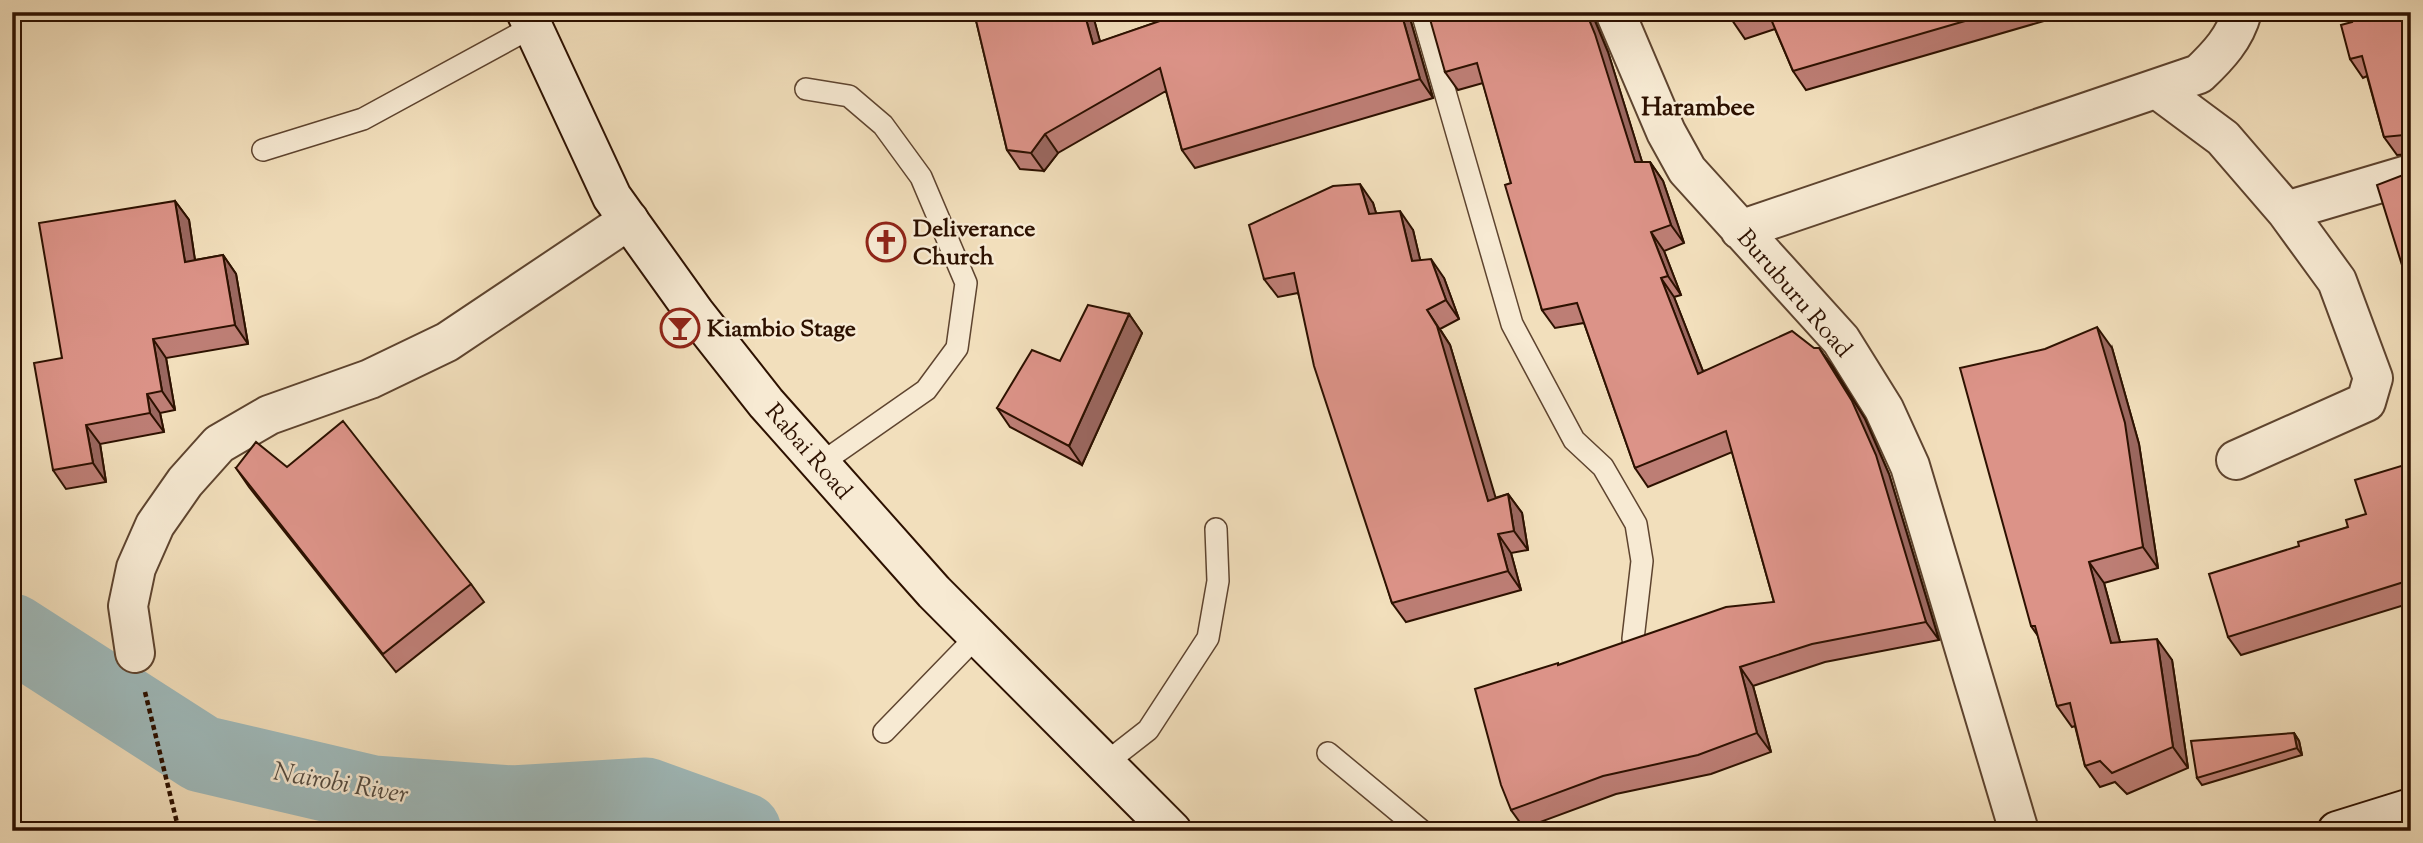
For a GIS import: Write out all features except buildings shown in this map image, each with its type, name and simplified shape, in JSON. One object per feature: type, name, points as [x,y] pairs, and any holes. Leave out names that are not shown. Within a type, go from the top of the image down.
[{"type":"street","name":"Buruburu Road","points":[[1615,12],[1666,132],[1687,170],[1841,340],[1884,409],[1910,466],[2019,831]]},
{"type":"street","points":[[1740,230],[2199,74],[2222,51],[2238,26],[2242,12]]},
{"type":"street","name":"Rabai Road","points":[[529,20],[612,197],[695,313],[766,403],[934,592],[1107,762],[1172,831]]},
{"type":"street","points":[[2157,89],[2223,138],[2286,211],[2337,281],[2373,378],[2366,402],[2236,460]]},
{"type":"street","points":[[2286,211],[2411,174]]},
{"type":"street","points":[[135,653],[128,606],[136,568],[155,525],[185,482],[219,444],[269,415],[370,379],[447,342],[629,220]]},
{"type":"street","points":[[2337,831],[2411,808]]},
{"type":"lane","points":[[1423,12],[1512,324],[1574,440],[1603,467],[1636,524],[1642,561],[1633,639]]},
{"type":"lane","points":[[263,150],[363,119],[529,20]]},
{"type":"lane","points":[[806,89],[849,96],[883,125],[921,177],[966,283],[957,348],[926,390],[820,464]]},
{"type":"lane","points":[[1107,762],[1148,730],[1208,638],[1218,580],[1216,529]]},
{"type":"lane","points":[[884,732],[978,635]]},
{"type":"lane","points":[[1328,753],[1422,831]]},
{"type":"path","points":[[135,653],[179,831]]},
{"type":"waterway","name":"Nairobi River","points":[[12,632],[202,754],[373,794],[512,804],[646,796],[743,831]]},
{"type":"place","name":"Deliverance Church","points":[[886,242]]},
{"type":"place","name":"Kiambio Stage","points":[[680,328]]},
{"type":"district","name":"Harambee","points":[[1698,106]]}]
